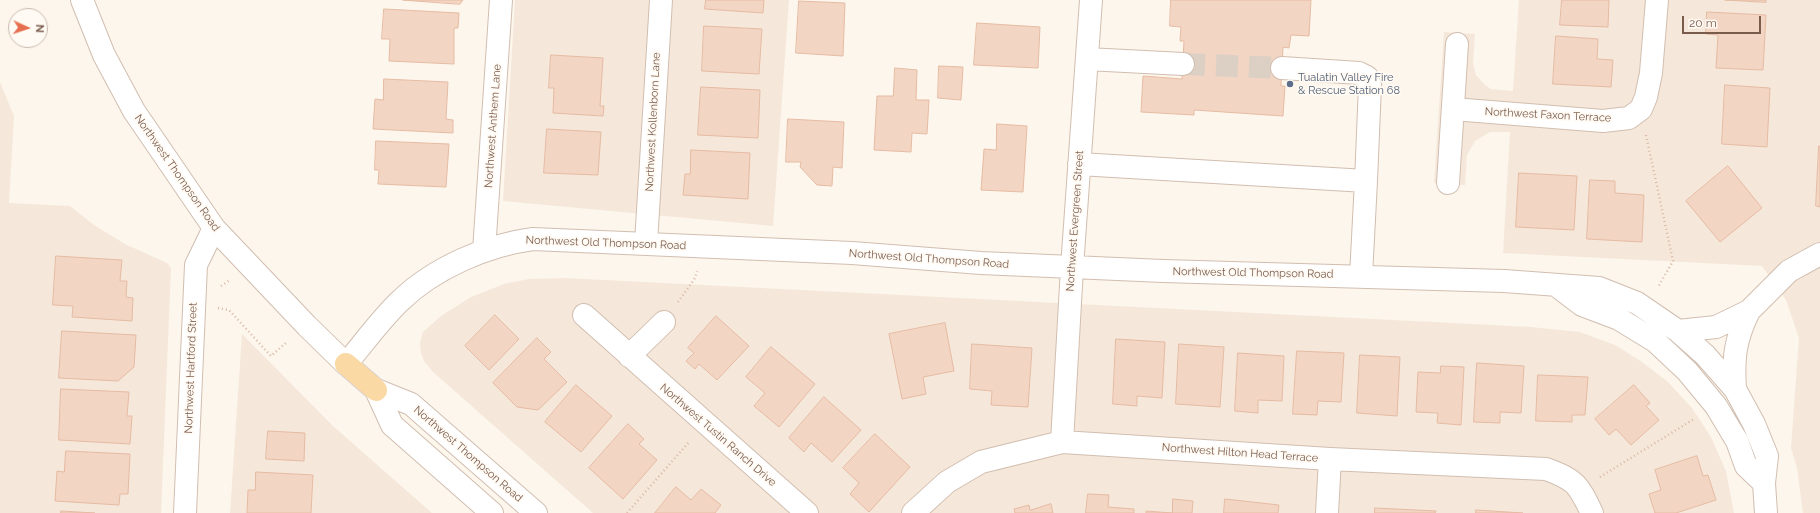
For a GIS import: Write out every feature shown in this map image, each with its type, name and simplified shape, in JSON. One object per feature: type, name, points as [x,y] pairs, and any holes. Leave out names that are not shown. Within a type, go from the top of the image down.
[{"type":"main road","name":"Northwest Thompson Road","points":[[346,364],[376,390]]},
{"type":"street","name":"Northwest Thompson Road","points":[[82,0],[104,55],[134,111],[214,228],[307,326],[346,364]]},
{"type":"street","name":"Northwest Anthem Lane","points":[[484,251],[501,0]]},
{"type":"street","name":"Northwest Kollenborn Lane","points":[[646,243],[661,0]]},
{"type":"street","name":"Northwest Evergreen Street","points":[[1062,442],[1072,268],[1091,0]]},
{"type":"street","points":[[1641,109],[1646,97],[1651,73],[1657,0]]},
{"type":"street","points":[[1448,183],[1457,44]]},
{"type":"street","points":[[1087,58],[1183,64]]},
{"type":"street","points":[[1282,68],[1359,73],[1367,77],[1370,85],[1361,276]]},
{"type":"street","name":"Northwest Faxon Terrace","points":[[1453,109],[1603,121],[1629,118],[1641,109]]},
{"type":"street","points":[[1079,164],[1366,181]]},
{"type":"street","name":"Northwest Hartford Street","points":[[185,513],[196,265],[214,228]]},
{"type":"street","name":"Northwest Old Thompson Road","points":[[346,364],[400,301],[448,268],[484,251],[515,242],[533,239],[852,253],[981,264],[1526,282],[1557,286],[1599,288],[1646,308],[1705,355],[1735,389],[1754,424],[1767,456],[1764,483],[1766,513]]},
{"type":"street","points":[[1735,389],[1735,348],[1738,333],[1749,311],[1789,271],[1820,254]]},
{"type":"street","name":"Northwest Old Thompson Road","points":[[1557,286],[1582,305],[1619,319],[1655,341],[1687,371],[1716,406],[1737,441],[1746,466],[1764,483]]},
{"type":"street","points":[[1678,332],[1716,327],[1749,311]]},
{"type":"street","name":"Northwest Tustin Ranch Drive","points":[[584,315],[807,513]]},
{"type":"street","points":[[629,356],[664,322]]},
{"type":"street","name":"Northwest Thompson Road","points":[[376,390],[392,425],[492,513]]},
{"type":"street","name":"Northwest Thompson Road","points":[[376,390],[411,404],[536,513]]},
{"type":"street","name":"Northwest Hilton Head Terrace","points":[[913,513],[947,482],[981,462],[1062,442],[1330,459],[1546,468],[1567,477],[1580,489]]},
{"type":"street","points":[[1326,513],[1330,459]]},
{"type":"street","points":[[1580,489],[1592,513]]},
{"type":"path","points":[[1641,109],[1673,261],[1646,308]]},
{"type":"path","points":[[664,322],[695,278],[705,246]]},
{"type":"path","points":[[194,307],[252,268]]},
{"type":"path","points":[[194,307],[222,307],[229,310],[271,356],[307,326]]},
{"type":"path","points":[[1580,489],[1716,406]]},
{"type":"path","points":[[627,513],[705,423]]},
{"type":"shaded area","points":[[515,0],[789,0],[773,226],[503,201]]},
{"type":"shaded area","points":[[1519,0],[1820,0],[1820,513],[1803,513],[1797,468],[1791,448],[1799,338],[1786,300],[1762,266],[1503,253],[1510,132],[1490,132],[1475,141],[1467,155],[1465,185],[1434,183],[1444,32],[1475,34],[1473,63],[1476,75],[1491,89],[1513,91]]},
{"type":"shaded area","points":[[0,82],[14,116],[9,203],[70,206],[94,225],[125,244],[167,263],[171,268],[161,513],[0,513]]},
{"type":"shaded area","points":[[565,278],[1531,327],[1580,332],[1615,345],[1642,362],[1668,382],[1692,408],[1711,437],[1726,471],[1734,513],[593,513],[433,372],[424,361],[421,353],[420,342],[423,332],[441,316],[471,297],[504,284],[529,279]]},
{"type":"shaded area","points":[[242,334],[333,426],[432,513],[230,513]]},
{"type":"building","points":[[403,0],[463,0],[460,4]]},
{"type":"building","points":[[706,0],[764,0],[763,13],[705,9]]},
{"type":"building","points":[[1171,0],[1311,0],[1309,36],[1291,35],[1289,48],[1283,47],[1281,86],[1285,86],[1283,116],[1194,110],[1194,115],[1141,112],[1143,76],[1182,79],[1184,41],[1180,41],[1181,27],[1170,26]]},
{"type":"building","points":[[1562,0],[1609,0],[1608,27],[1560,25]]},
{"type":"building","points":[[1725,0],[1766,0],[1766,2]]},
{"type":"building","points":[[799,1],[845,3],[843,56],[796,53]]},
{"type":"building","points":[[384,9],[459,13],[458,28],[454,28],[454,64],[389,61],[390,39],[382,39]]},
{"type":"building","points":[[1707,12],[1766,15],[1763,70],[1716,68],[1718,35],[1706,34]]},
{"type":"building","points":[[977,23],[1040,27],[1038,68],[974,65]]},
{"type":"building","points":[[704,26],[762,29],[759,74],[702,71]]},
{"type":"building","points":[[1556,36],[1598,39],[1597,59],[1613,60],[1611,87],[1553,84]]},
{"type":"building","points":[[551,55],[603,58],[600,106],[604,106],[603,116],[553,113],[554,88],[549,88]]},
{"type":"building","points":[[939,66],[963,67],[961,100],[938,98]]},
{"type":"building","points":[[895,68],[917,70],[916,100],[929,100],[927,134],[912,133],[911,152],[874,150],[877,96],[893,96]]},
{"type":"building","points":[[384,79],[448,82],[446,119],[453,120],[453,133],[373,129],[375,99],[383,100]]},
{"type":"building","points":[[1725,85],[1770,88],[1767,147],[1722,144]]},
{"type":"building","points":[[701,87],[760,90],[758,138],[698,135]]},
{"type":"building","points":[[788,119],[844,122],[842,168],[833,167],[832,186],[817,185],[800,167],[801,162],[786,162]]},
{"type":"building","points":[[997,124],[1027,126],[1023,192],[981,190],[984,149],[996,150]]},
{"type":"building","points":[[547,129],[601,132],[598,175],[544,173]]},
{"type":"building","points":[[376,141],[449,144],[446,187],[378,184],[379,170],[375,170]]},
{"type":"building","points":[[1820,146],[1820,207],[1816,206]]},
{"type":"building","points":[[691,150],[750,153],[748,199],[683,195],[685,174],[690,174]]},
{"type":"building","points":[[1728,166],[1762,208],[1720,242],[1686,201]]},
{"type":"building","points":[[1519,173],[1577,176],[1574,230],[1516,227]]},
{"type":"building","points":[[1590,180],[1615,181],[1615,193],[1644,195],[1642,242],[1587,239]]},
{"type":"building","points":[[56,256],[122,260],[120,281],[127,281],[126,297],[133,298],[132,321],[72,317],[73,306],[53,305]]},
{"type":"building","points":[[495,315],[519,339],[489,370],[465,346]]},
{"type":"building","points":[[716,316],[749,346],[717,380],[699,364],[695,369],[686,361],[694,353],[688,348]]},
{"type":"building","points":[[945,323],[954,371],[923,377],[926,394],[902,399],[889,334]]},
{"type":"building","points":[[62,331],[136,335],[134,367],[118,381],[59,378]]},
{"type":"building","points":[[537,338],[551,352],[544,359],[567,382],[538,410],[517,407],[493,383]]},
{"type":"building","points":[[1116,339],[1165,342],[1162,398],[1137,396],[1137,406],[1113,404]]},
{"type":"building","points":[[972,344],[1032,348],[1028,407],[991,405],[992,391],[970,389]]},
{"type":"building","points":[[1179,344],[1224,347],[1220,407],[1176,404]]},
{"type":"building","points":[[771,347],[815,384],[779,427],[754,406],[765,393],[746,377]]},
{"type":"building","points":[[1297,351],[1344,353],[1341,402],[1318,401],[1317,415],[1293,414]]},
{"type":"building","points":[[1238,353],[1284,356],[1282,401],[1258,400],[1258,413],[1235,411]]},
{"type":"building","points":[[1360,355],[1400,357],[1397,416],[1357,413]]},
{"type":"building","points":[[1477,363],[1524,366],[1521,413],[1500,412],[1500,423],[1474,422]]},
{"type":"building","points":[[1441,366],[1464,367],[1461,425],[1437,423],[1438,413],[1416,412],[1418,372],[1440,373]]},
{"type":"building","points":[[1538,375],[1588,377],[1585,415],[1572,415],[1572,422],[1536,421]]},
{"type":"building","points":[[576,385],[612,416],[581,452],[545,422]]},
{"type":"building","points":[[1634,385],[1650,403],[1646,406],[1659,420],[1631,445],[1616,429],[1609,435],[1595,419]]},
{"type":"building","points":[[61,389],[129,392],[127,416],[132,416],[130,444],[59,440]]},
{"type":"building","points":[[824,397],[861,430],[832,462],[811,443],[804,452],[789,438]]},
{"type":"building","points":[[628,424],[644,439],[639,444],[657,460],[623,499],[589,468]]},
{"type":"building","points":[[268,431],[305,433],[304,461],[266,459]]},
{"type":"building","points":[[875,434],[910,467],[869,512],[850,494],[859,483],[843,468]]},
{"type":"building","points":[[66,451],[130,454],[128,494],[120,494],[119,505],[55,501],[57,471],[64,472]]},
{"type":"building","points":[[1697,456],[1703,476],[1708,475],[1716,500],[1676,513],[1655,513],[1649,494],[1661,490],[1655,470]]},
{"type":"building","points":[[256,472],[313,475],[311,513],[247,513],[248,490],[255,490]]},
{"type":"building","points":[[676,487],[691,500],[701,489],[721,505],[715,513],[655,513]]},
{"type":"building","points":[[1088,494],[1109,495],[1108,507],[1134,509],[1134,513],[1086,513]]},
{"type":"building","points":[[1173,499],[1193,501],[1192,513],[1172,513]]},
{"type":"building","points":[[1225,499],[1279,505],[1278,513],[1224,513]]},
{"type":"building","points":[[1051,504],[1053,513],[1015,513],[1014,509],[1029,505],[1030,510]]},
{"type":"building","points":[[1375,508],[1436,511],[1435,513],[1375,513]]},
{"type":"building","points":[[1476,510],[1523,513],[1476,513]]},
{"type":"building","points":[[61,511],[95,513],[61,513]]},
{"type":"building","points":[[1146,511],[1172,513],[1146,513]]},
{"type":"tunnel","points":[[1183,64],[1282,68]]},
{"type":"place","name":"Tualatin Valley Fire & Rescue Station 68","points":[[1290,84]]}]
